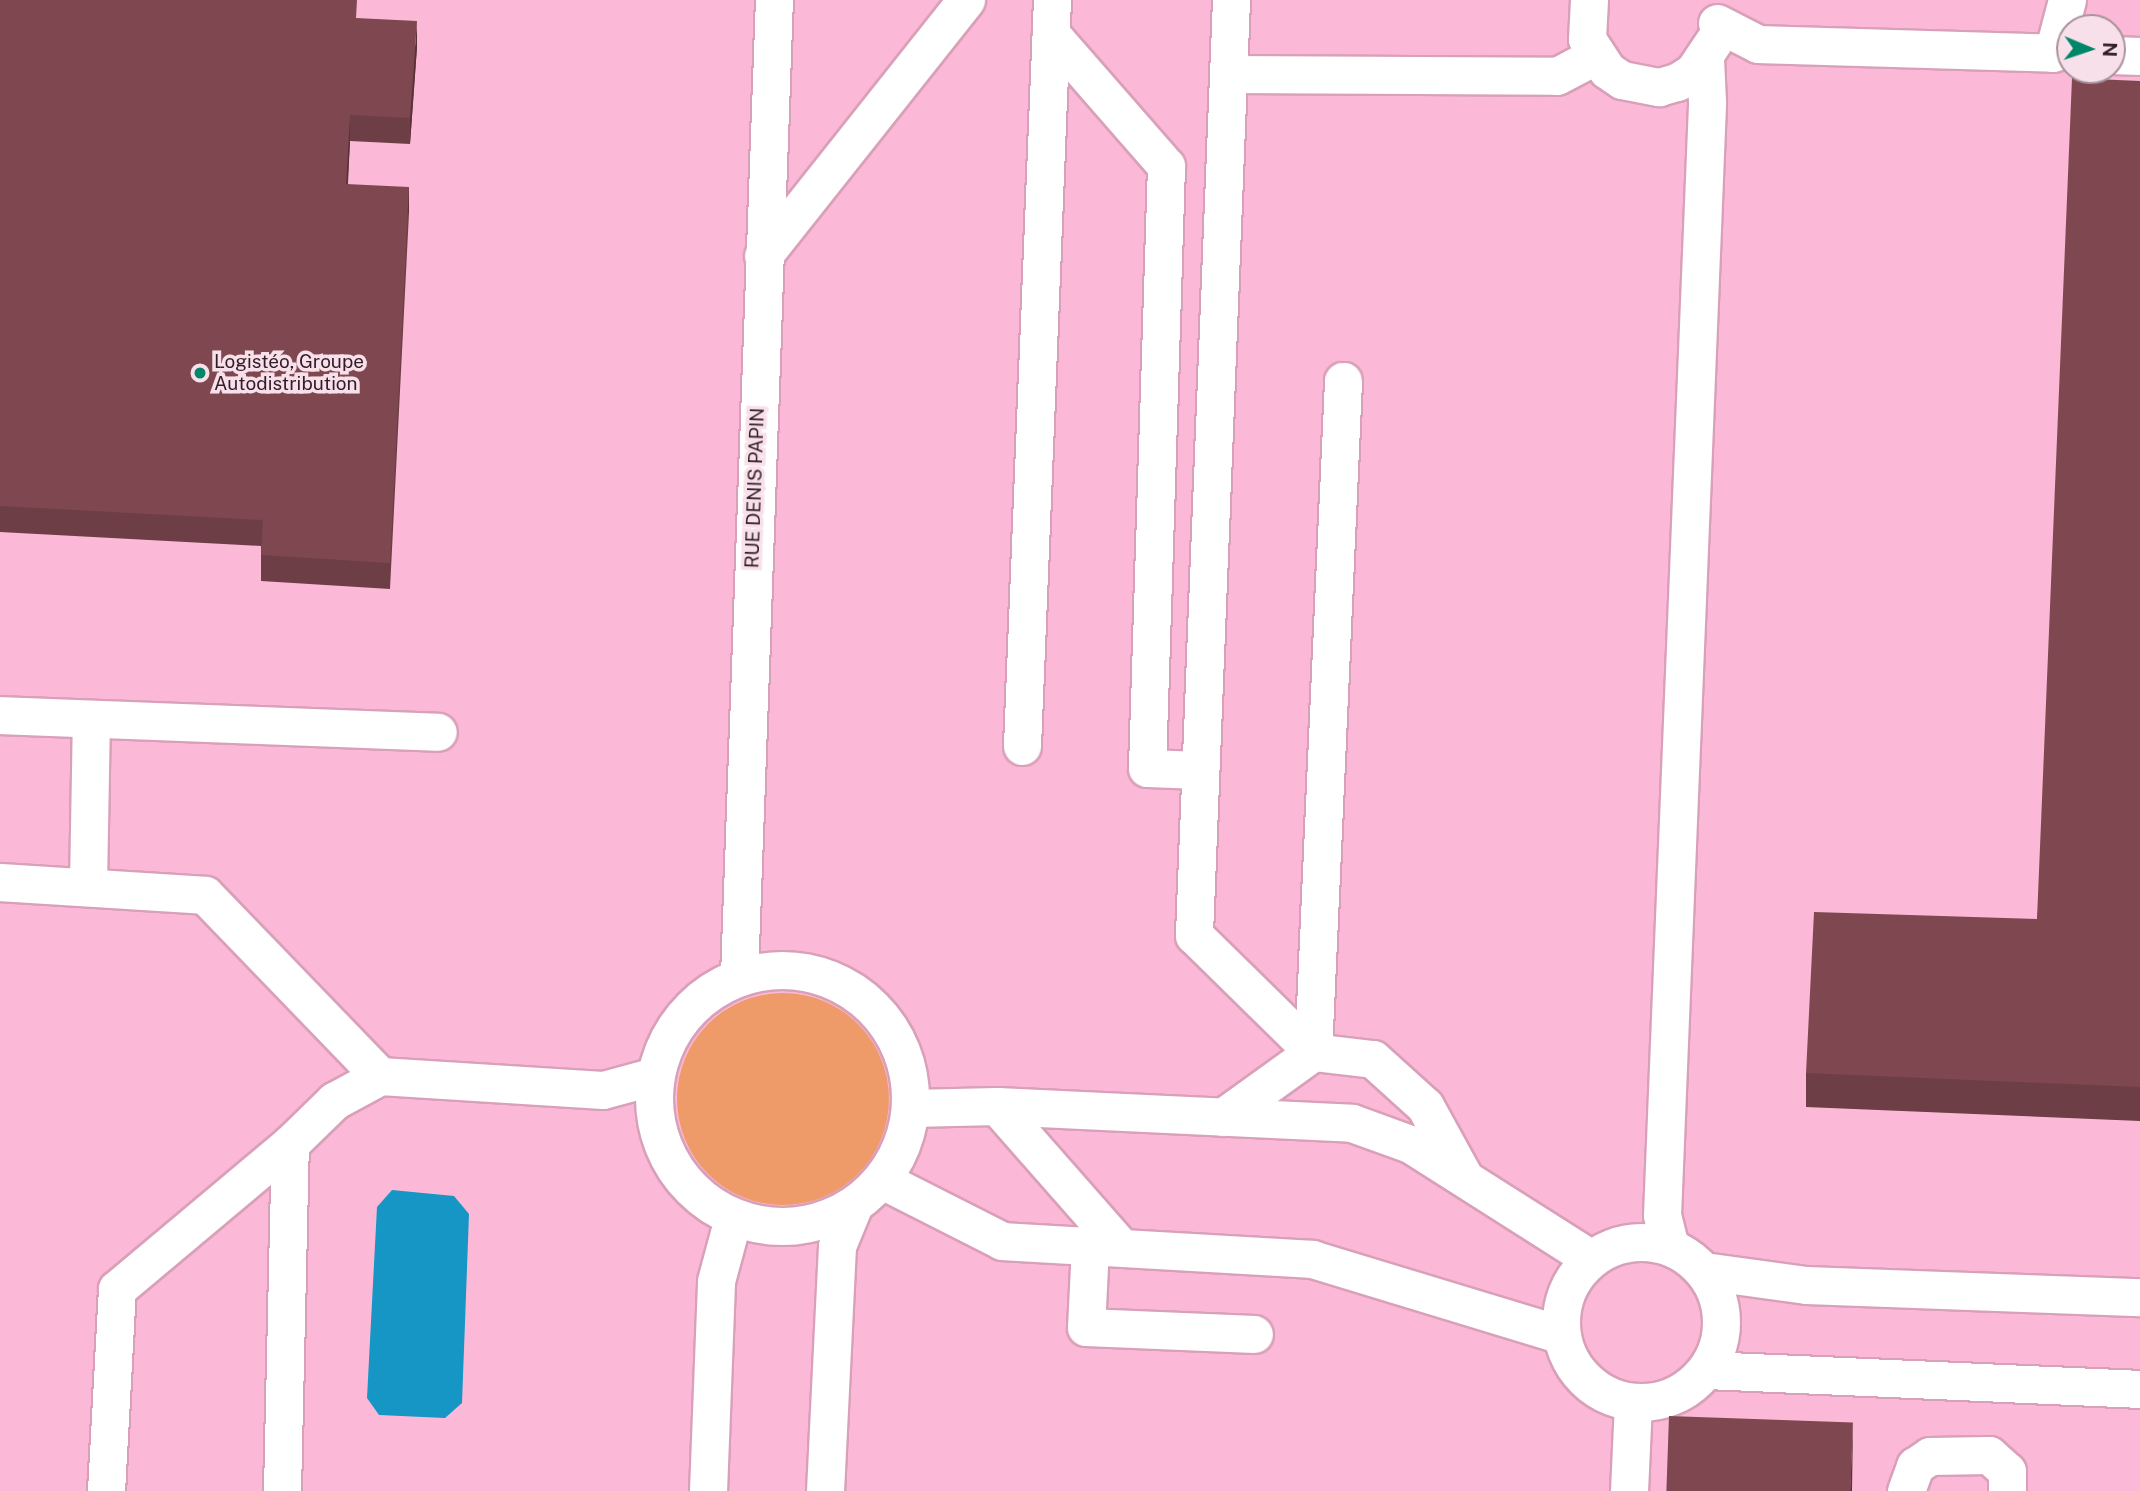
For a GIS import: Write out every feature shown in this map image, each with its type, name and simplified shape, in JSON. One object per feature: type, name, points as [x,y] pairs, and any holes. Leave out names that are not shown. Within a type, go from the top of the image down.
[{"type":"street","name":"RUE DENIS PAPIN","points":[[739,976],[774,0]]},
{"type":"street","points":[[763,256],[965,0]]},
{"type":"street","points":[[1231,0],[1194,935],[1312,1052],[1373,1059],[1425,1106],[1464,1177]]},
{"type":"street","points":[[1589,0],[1585,20],[1595,56],[1622,80],[1659,87],[1685,77],[1705,58]]},
{"type":"street","points":[[1670,1247],[1662,1215],[1707,102],[1705,58],[1715,11],[1758,44],[2056,53]]},
{"type":"street","points":[[1052,17],[1166,166],[1147,768],[1200,770]]},
{"type":"street","points":[[1022,746],[1052,17]]},
{"type":"street","points":[[1229,74],[1558,76],[1595,56]]},
{"type":"street","points":[[1312,1052],[1343,381]]},
{"type":"street","points":[[0,715],[438,732]]},
{"type":"street","points":[[88,886],[91,719]]},
{"type":"street","points":[[0,882],[205,895],[380,1076]]},
{"type":"street","points":[[781,968],[802,971],[823,975],[861,995],[890,1026],[908,1066],[911,1108],[902,1147],[882,1181],[853,1207],[815,1224],[773,1227],[733,1217],[696,1195],[669,1160],[655,1119],[655,1076],[671,1033],[699,998],[739,976],[781,968]]},
{"type":"street","points":[[1223,1117],[1312,1052]]},
{"type":"street","points":[[106,1491],[117,1289],[290,1144],[334,1101],[380,1076],[603,1090],[655,1076]]},
{"type":"street","points":[[911,1108],[997,1106],[1352,1123],[1410,1144],[1591,1259]]},
{"type":"street","points":[[997,1106],[1106,1247]]},
{"type":"street","points":[[282,1491],[290,1144]]},
{"type":"street","points":[[882,1181],[1002,1241],[1312,1259],[1562,1335]]},
{"type":"street","points":[[825,1491],[837,1246],[853,1207]]},
{"type":"street","points":[[708,1491],[716,1281],[733,1217]]},
{"type":"street","points":[[1629,1242],[1670,1247],[1704,1271],[1715,1289],[1721,1320],[1716,1351],[1706,1370],[1673,1396],[1633,1402],[1612,1397],[1578,1373],[1562,1335],[1566,1293],[1591,1259],[1629,1242]]},
{"type":"street","points":[[1106,1247],[1086,1327],[1254,1334]]},
{"type":"street","points":[[1704,1271],[1806,1285],[2140,1297]]},
{"type":"street","points":[[1706,1370],[2140,1389]]},
{"type":"street","points":[[1629,1491],[1633,1402]]},
{"type":"street","points":[[1906,1491],[1915,1466],[1930,1456],[1977,1455],[2000,1460],[2007,1471],[2007,1491]]},
{"type":"shaded area","points":[[0,0],[2140,0],[2140,1491],[0,1491]]},
{"type":"shaded area","points":[[783,993],[804,995],[823,1001],[858,1024],[881,1059],[887,1078],[887,1120],[881,1139],[858,1174],[823,1197],[804,1203],[783,1205],[762,1203],[743,1197],[708,1174],[685,1139],[679,1120],[677,1099],[679,1078],[685,1059],[708,1024],[743,1001],[762,995]]},
{"type":"water","points":[[392,1190],[454,1196],[469,1214],[462,1403],[445,1418],[379,1415],[367,1398],[377,1207]]},
{"type":"building","name":"Logistéo, Groupe Autodistribution","points":[[0,0],[357,0],[356,18],[417,21],[410,118],[350,115],[346,184],[409,187],[390,563],[261,555],[263,520],[0,506]]},
{"type":"building","points":[[2126,80],[2140,81],[2140,1087],[1806,1073],[1814,912],[2037,919],[2072,84],[2126,84]]},
{"type":"building","points":[[1669,1416],[1853,1422],[1850,1491],[1666,1491]]},
{"type":"place","name":"Logistéo, Groupe Autodistribution","points":[[200,373]]}]
